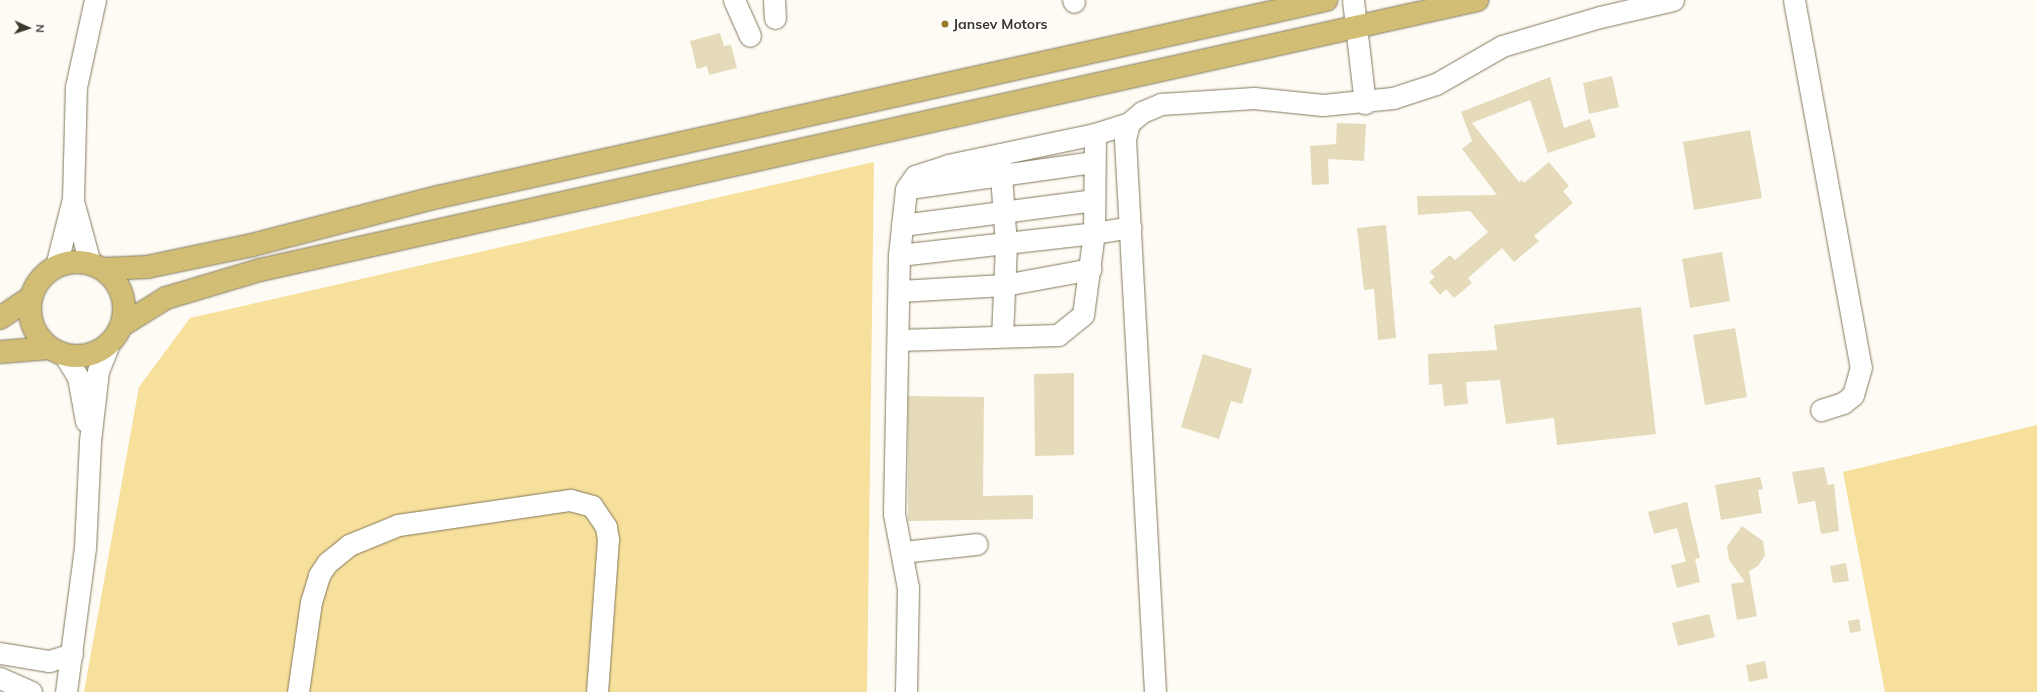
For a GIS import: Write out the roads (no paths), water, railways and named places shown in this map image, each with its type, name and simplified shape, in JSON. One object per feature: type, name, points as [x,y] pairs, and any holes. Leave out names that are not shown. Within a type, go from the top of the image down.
[{"type":"main road","points":[[57,351],[34,329],[32,297],[36,285],[56,266],[68,262],[97,266],[147,267],[224,251],[558,170],[1326,0]]},
{"type":"main road","points":[[0,352],[57,351],[87,356],[108,346],[121,326],[166,298],[260,270],[1477,0]]},
{"type":"main road","points":[[97,266],[116,280],[123,294],[121,326]]},
{"type":"main road","points":[[0,318],[32,297]]},
{"type":"street","points":[[56,266],[73,198],[76,87],[95,0]]},
{"type":"street","points":[[734,0],[750,36]]},
{"type":"street","points":[[1354,0],[1365,103]]},
{"type":"street","points":[[906,692],[908,588],[894,514],[899,255],[906,189],[915,176],[948,165],[1094,134],[1129,123],[1142,112],[1160,104],[1254,98],[1323,105],[1365,103],[1418,92],[1502,46],[1600,17],[1674,0]]},
{"type":"street","points":[[1794,0],[1862,367],[1853,395],[1843,403],[1821,410]]},
{"type":"street","points":[[1129,123],[1125,139],[1131,227],[1155,692]]},
{"type":"street","points":[[898,340],[1058,335],[1070,328],[1083,315],[1094,234],[1094,134]]},
{"type":"street","points":[[1000,154],[1006,214],[1002,336]]},
{"type":"street","points":[[906,189],[1094,162]]},
{"type":"street","points":[[73,198],[97,266]]},
{"type":"street","points":[[902,225],[1006,214],[1094,200]]},
{"type":"street","points":[[899,255],[1006,245],[1094,234],[1131,227]]},
{"type":"street","points":[[899,291],[1004,285],[1090,269]]},
{"type":"street","points":[[66,692],[85,548],[90,441],[98,371],[108,346]]},
{"type":"street","points":[[57,351],[78,377],[90,441]]},
{"type":"street","points":[[298,692],[311,602],[319,575],[327,563],[349,546],[398,525],[570,500],[592,506],[606,527],[608,539],[597,692]]},
{"type":"street","points":[[902,552],[977,544]]},
{"type":"street","points":[[0,652],[49,661],[72,654]]},
{"type":"street","points":[[0,678],[31,692]]},
{"type":"place","name":"Jansev Motors","points":[[945,24]]}]
